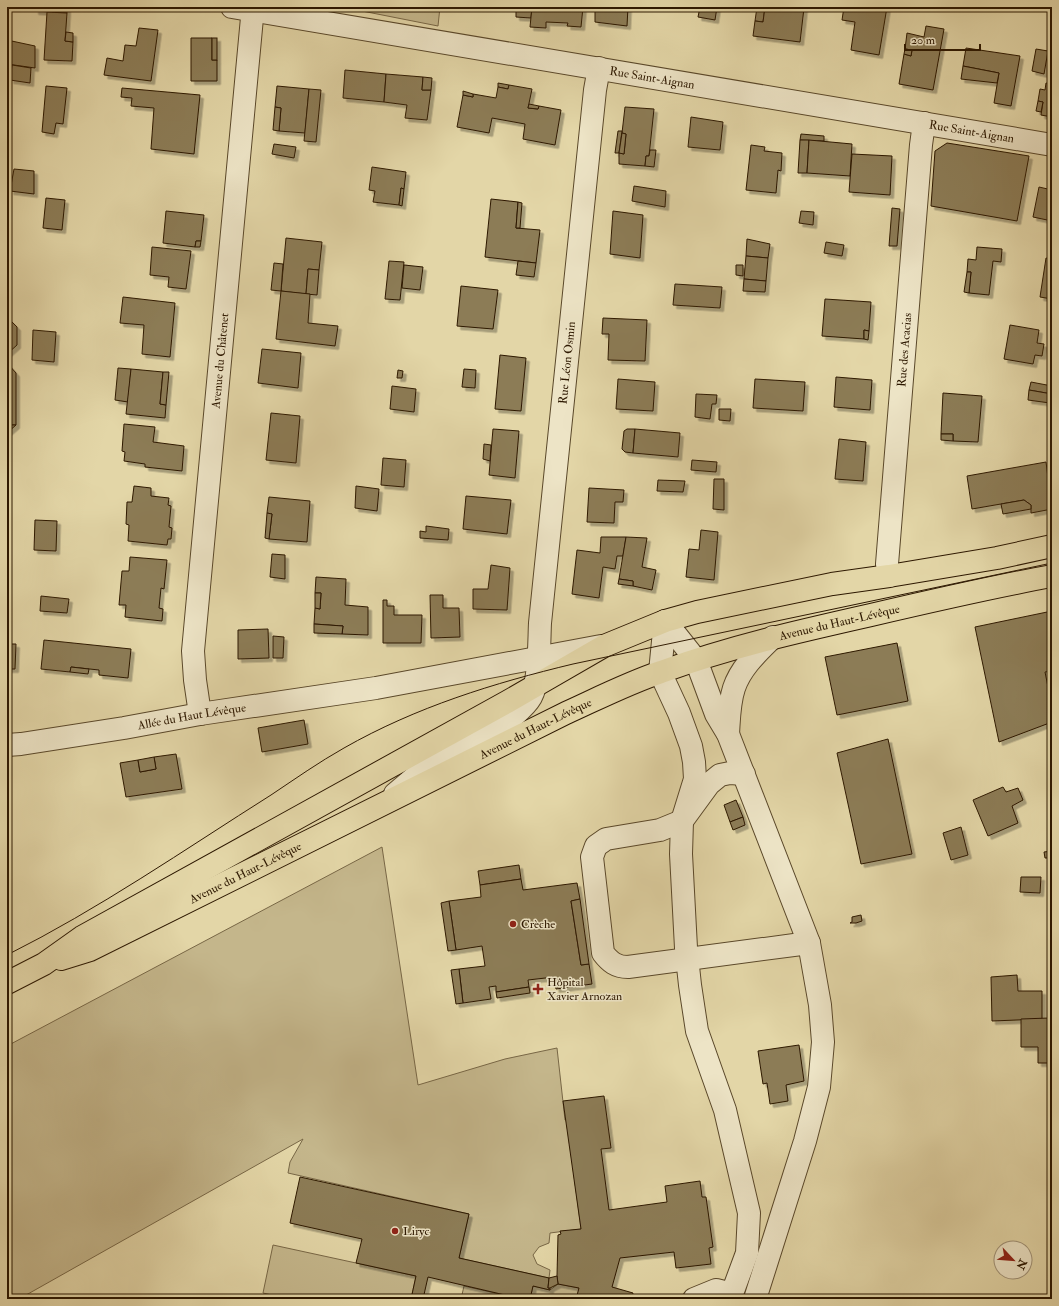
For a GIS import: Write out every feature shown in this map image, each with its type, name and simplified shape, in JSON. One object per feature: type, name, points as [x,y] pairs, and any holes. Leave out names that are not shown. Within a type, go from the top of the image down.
[{"type":"main road","name":"Avenue du Haut-Lévêque","points":[[44,964],[82,937],[536,686],[604,646],[665,621],[697,612],[832,584],[997,558],[1052,546]]},
{"type":"main road","name":"Avenue du Haut-Lévêque","points":[[44,964],[90,950],[566,713],[660,672],[774,637],[1004,585],[1052,576]]},
{"type":"main road","points":[[7,983],[44,964]]},
{"type":"street","name":"Rue Saint-Aignan","points":[[232,7],[253,9],[1052,145]]},
{"type":"street","name":"Avenue du Châtenet","points":[[200,714],[194,680],[193,651],[253,9]]},
{"type":"street","name":"Rue Léon Osmin","points":[[536,686],[540,623],[595,90],[599,68]]},
{"type":"street","name":"Rue des Acacias","points":[[889,576],[887,564],[920,145],[924,123]]},
{"type":"street","points":[[665,621],[696,660],[716,714],[728,734],[809,943],[820,1006],[823,1042],[819,1087],[805,1141],[755,1299]]},
{"type":"street","points":[[665,621],[660,672],[679,714],[691,746],[694,762],[695,779],[682,821],[681,854],[690,986],[697,1031],[725,1110],[749,1213],[747,1253],[731,1297],[716,1290],[694,1299]]},
{"type":"street","points":[[728,734],[734,687],[740,674],[751,659],[774,637]]},
{"type":"street","name":"Avenue du Haut-Lévêque","points":[[376,688],[604,646]]},
{"type":"street","points":[[384,803],[428,766],[510,719],[522,709],[531,697],[536,686]]},
{"type":"street","name":"Allée du Haut Lévêque","points":[[7,745],[117,730],[200,714],[376,688]]},
{"type":"street","points":[[744,774],[730,773],[720,775],[709,784],[682,821],[660,830],[606,839],[596,846],[592,857],[603,953],[611,962],[619,967],[628,967],[809,943]]},
{"type":"shaded area","points":[[362,7],[440,7],[438,26],[362,11]]},
{"type":"shaded area","points":[[382,847],[418,1085],[505,1059],[557,1048],[565,1120],[567,1120],[581,1229],[550,1233],[549,1243],[539,1247],[533,1255],[537,1264],[550,1270],[549,1278],[459,1258],[469,1214],[288,1173],[290,1162],[303,1139],[19,1299],[7,1299],[7,1046]]},
{"type":"shaded area","points":[[273,1245],[416,1276],[411,1299],[289,1299],[263,1293]]},
{"type":"shaded area","points":[[558,1284],[579,1288],[577,1299],[530,1299],[533,1286],[550,1290]]},
{"type":"shaded area","points":[[464,1286],[522,1299],[461,1299]]},
{"type":"building","points":[[35,7],[67,7],[67,13],[35,11]]},
{"type":"building","points":[[516,7],[532,7],[531,18],[516,17]]},
{"type":"building","points":[[532,7],[583,7],[581,27],[567,26],[568,23],[546,22],[546,28],[530,27]]},
{"type":"building","points":[[595,7],[628,7],[627,26],[595,22]]},
{"type":"building","points":[[700,7],[717,7],[715,20],[698,17]]},
{"type":"building","points":[[757,7],[765,7],[763,22],[755,21]]},
{"type":"building","points":[[765,7],[804,8],[800,42],[753,36],[755,21],[763,22]]},
{"type":"building","points":[[844,7],[887,7],[879,55],[851,50],[855,22],[842,20]]},
{"type":"building","points":[[47,12],[67,13],[65,41],[73,42],[72,61],[44,60]]},
{"type":"building","points":[[926,26],[944,29],[933,90],[899,84],[904,54],[911,56],[912,50],[905,49],[907,33],[924,37]]},
{"type":"building","points":[[139,28],[158,30],[151,81],[104,75],[107,58],[123,61],[125,45],[136,46]]},
{"type":"building","points":[[66,32],[73,33],[73,42],[65,41]]},
{"type":"building","points":[[191,38],[212,38],[212,60],[217,60],[217,81],[191,81]]},
{"type":"building","points":[[212,38],[217,38],[217,60],[212,60]]},
{"type":"building","points":[[7,40],[35,46],[35,68],[7,64]]},
{"type":"building","points":[[966,48],[1020,56],[1011,106],[994,103],[999,73],[963,66]]},
{"type":"building","points":[[905,49],[912,50],[911,56],[904,54]]},
{"type":"building","points":[[1036,49],[1048,51],[1044,74],[1032,71]]},
{"type":"building","points":[[12,65],[31,68],[30,83],[10,80]]},
{"type":"building","points":[[963,66],[999,73],[997,83],[961,79]]},
{"type":"building","points":[[345,70],[386,74],[384,102],[343,98]]},
{"type":"building","points":[[386,74],[423,77],[422,90],[431,90],[427,120],[405,118],[407,105],[384,102]]},
{"type":"building","points":[[423,77],[432,78],[431,90],[422,90]]},
{"type":"building","points":[[498,83],[509,85],[508,89],[498,87]]},
{"type":"building","points":[[1046,83],[1052,84],[1052,117],[1041,115],[1043,102],[1038,101],[1040,89],[1045,90]]},
{"type":"building","points":[[509,85],[532,89],[528,108],[538,109],[539,106],[561,110],[555,145],[523,139],[525,124],[492,118],[489,133],[457,127],[463,95],[473,97],[473,94],[496,98],[498,87],[508,89]]},
{"type":"building","points":[[46,86],[67,88],[63,124],[56,123],[54,134],[42,132]]},
{"type":"building","points":[[277,86],[309,89],[305,133],[279,131],[281,108],[275,107]]},
{"type":"building","points":[[122,88],[200,95],[194,154],[151,149],[154,108],[131,106],[132,98],[121,97]]},
{"type":"building","points":[[309,89],[321,90],[316,142],[304,141]]},
{"type":"building","points":[[463,91],[473,94],[473,97],[463,95]]},
{"type":"building","points":[[1038,101],[1043,102],[1041,112],[1036,111]]},
{"type":"building","points":[[529,104],[539,106],[538,109],[528,108]]},
{"type":"building","points":[[275,107],[281,108],[279,131],[273,130]]},
{"type":"building","points":[[625,107],[654,109],[649,156],[646,156],[645,166],[619,164],[619,153],[624,154],[626,134],[622,133]]},
{"type":"building","points":[[691,117],[723,122],[720,150],[688,147]]},
{"type":"building","points":[[618,131],[622,131],[619,153],[615,153]]},
{"type":"building","points":[[622,133],[626,134],[624,154],[619,153]]},
{"type":"building","points":[[801,134],[824,136],[824,141],[800,140]]},
{"type":"building","points":[[800,140],[809,140],[807,173],[798,173]]},
{"type":"building","points":[[809,140],[852,144],[850,176],[807,173]]},
{"type":"building","points":[[947,143],[1029,156],[1017,221],[931,206],[935,151]]},
{"type":"building","points":[[274,144],[296,147],[294,158],[272,154]]},
{"type":"building","points":[[751,145],[765,147],[764,151],[782,153],[781,171],[778,170],[776,193],[746,190]]},
{"type":"building","points":[[650,150],[656,150],[654,167],[645,166],[646,156],[649,156]]},
{"type":"building","points":[[852,154],[892,156],[890,195],[849,192]]},
{"type":"building","points":[[372,167],[406,172],[404,189],[401,188],[399,205],[373,202],[375,191],[369,190]]},
{"type":"building","points":[[14,169],[34,171],[34,194],[10,191]]},
{"type":"building","points":[[634,186],[666,191],[665,207],[632,201]]},
{"type":"building","points":[[1039,187],[1052,190],[1052,221],[1033,217]]},
{"type":"building","points":[[401,188],[404,189],[402,206],[399,205]]},
{"type":"building","points":[[46,198],[65,200],[62,230],[43,228]]},
{"type":"building","points":[[491,199],[518,202],[516,228],[540,230],[536,263],[485,257]]},
{"type":"building","points":[[518,202],[522,203],[520,228],[516,228]]},
{"type":"building","points":[[892,208],[900,209],[897,246],[889,246]]},
{"type":"building","points":[[166,211],[204,215],[201,241],[196,241],[195,247],[163,243]]},
{"type":"building","points":[[613,211],[643,215],[640,258],[610,254]]},
{"type":"building","points":[[801,211],[814,212],[813,225],[799,223]]},
{"type":"building","points":[[286,238],[322,242],[319,270],[308,269],[306,294],[281,291]]},
{"type":"building","points":[[747,239],[770,244],[768,258],[746,256]]},
{"type":"building","points":[[196,241],[201,241],[200,247],[195,247]]},
{"type":"building","points":[[826,242],[844,245],[842,256],[824,253]]},
{"type":"building","points":[[152,247],[191,251],[186,289],[168,287],[169,277],[150,275]]},
{"type":"building","points":[[977,247],[1002,249],[1001,262],[993,261],[989,295],[969,293],[971,272],[967,272],[968,259],[976,260]]},
{"type":"building","points":[[746,256],[768,258],[766,281],[744,279]]},
{"type":"building","points":[[1046,258],[1052,259],[1052,299],[1040,297]]},
{"type":"building","points":[[389,261],[404,262],[400,300],[385,299]]},
{"type":"building","points":[[518,261],[536,263],[534,277],[516,275]]},
{"type":"building","points":[[274,263],[283,264],[281,291],[271,290]]},
{"type":"building","points":[[404,265],[423,267],[420,290],[402,288]]},
{"type":"building","points":[[736,265],[743,265],[743,276],[736,275]]},
{"type":"building","points":[[308,269],[319,270],[317,295],[306,294]]},
{"type":"building","points":[[967,272],[971,272],[969,293],[964,292]]},
{"type":"building","points":[[744,279],[766,281],[765,292],[743,291]]},
{"type":"building","points":[[675,284],[722,287],[720,308],[673,305]]},
{"type":"building","points":[[461,286],[498,290],[493,329],[457,326]]},
{"type":"building","points":[[281,291],[310,294],[308,323],[338,326],[335,346],[276,339]]},
{"type":"building","points":[[123,297],[175,303],[170,357],[142,354],[144,325],[120,323]]},
{"type":"building","points":[[825,299],[871,302],[869,331],[864,330],[864,339],[822,336]]},
{"type":"building","points":[[7,317],[17,327],[17,345],[7,354]]},
{"type":"building","points":[[603,318],[647,320],[645,361],[608,360],[609,334],[602,334]]},
{"type":"building","points":[[1010,325],[1039,330],[1037,343],[1044,344],[1042,356],[1035,355],[1033,364],[1004,359]]},
{"type":"building","points":[[33,330],[56,332],[54,362],[32,360]]},
{"type":"building","points":[[864,330],[869,331],[868,340],[864,339]]},
{"type":"building","points":[[262,349],[301,353],[298,388],[258,383]]},
{"type":"building","points":[[500,355],[526,358],[521,411],[495,409]]},
{"type":"building","points":[[7,363],[16,373],[16,425],[10,425],[7,428]]},
{"type":"building","points":[[118,368],[131,369],[128,402],[115,400]]},
{"type":"building","points":[[131,369],[163,372],[160,404],[166,405],[165,418],[126,414]]},
{"type":"building","points":[[464,369],[476,370],[475,388],[462,387]]},
{"type":"building","points":[[398,370],[403,371],[402,378],[397,378]]},
{"type":"building","points":[[163,372],[169,372],[166,405],[160,404]]},
{"type":"building","points":[[836,377],[872,380],[870,410],[834,407]]},
{"type":"building","points":[[618,379],[655,382],[653,411],[616,409]]},
{"type":"building","points":[[755,379],[805,382],[803,411],[753,408]]},
{"type":"building","points":[[1031,382],[1052,386],[1052,394],[1029,390]]},
{"type":"building","points":[[392,386],[416,389],[414,412],[390,409]]},
{"type":"building","points":[[1029,390],[1052,394],[1050,403],[1028,400]]},
{"type":"building","points":[[943,393],[982,396],[978,442],[953,441],[953,434],[941,434]]},
{"type":"building","points":[[696,394],[717,395],[716,404],[712,404],[710,419],[695,417]]},
{"type":"building","points":[[719,409],[731,409],[730,421],[719,420]]},
{"type":"building","points":[[271,413],[300,416],[296,463],[266,460]]},
{"type":"building","points":[[124,424],[155,427],[153,442],[184,446],[182,471],[145,467],[145,464],[124,461],[125,452],[122,451]]},
{"type":"building","points":[[10,425],[16,425],[8,432],[7,428]]},
{"type":"building","points":[[493,429],[519,431],[515,478],[489,475]]},
{"type":"building","points":[[627,429],[635,429],[633,453],[625,452],[622,449],[624,431]]},
{"type":"building","points":[[635,429],[680,433],[678,457],[633,453]]},
{"type":"building","points":[[941,434],[953,434],[953,441],[941,440]]},
{"type":"building","points":[[839,439],[866,442],[863,481],[835,479]]},
{"type":"building","points":[[484,444],[491,445],[490,461],[483,459]]},
{"type":"building","points":[[383,458],[406,460],[404,487],[381,485]]},
{"type":"building","points":[[692,460],[717,462],[716,472],[691,470]]},
{"type":"building","points":[[1046,462],[1052,509],[1031,513],[1031,505],[1024,500],[972,509],[967,476]]},
{"type":"building","points":[[714,479],[724,479],[724,510],[713,509]]},
{"type":"building","points":[[658,480],[685,481],[683,492],[657,491]]},
{"type":"building","points":[[134,486],[151,488],[151,496],[169,498],[168,505],[171,506],[169,527],[172,528],[171,539],[168,539],[167,545],[128,541],[129,525],[126,524],[127,502],[132,502]]},
{"type":"building","points":[[356,486],[379,489],[377,511],[355,508]]},
{"type":"building","points":[[589,488],[624,490],[623,502],[615,502],[614,523],[587,522]]},
{"type":"building","points":[[466,496],[511,500],[507,534],[463,529]]},
{"type":"building","points":[[269,497],[310,501],[307,542],[269,539],[272,514],[267,513]]},
{"type":"building","points":[[1024,500],[1031,505],[1031,509],[1003,514],[1001,504]]},
{"type":"building","points":[[267,513],[272,514],[269,539],[265,538]]},
{"type":"building","points":[[35,520],[57,521],[56,551],[34,550]]},
{"type":"building","points":[[426,526],[449,529],[448,540],[420,538],[420,531],[426,532]]},
{"type":"building","points":[[701,530],[718,532],[714,580],[686,577],[689,549],[699,550]]},
{"type":"building","points":[[601,537],[626,537],[623,556],[617,556],[615,569],[603,567],[599,598],[572,594],[577,550],[600,553]]},
{"type":"building","points":[[626,537],[647,538],[642,567],[656,570],[652,590],[633,586],[633,581],[619,579]]},
{"type":"building","points":[[272,554],[285,555],[285,579],[270,577]]},
{"type":"building","points":[[130,557],[167,560],[164,589],[161,588],[159,608],[163,609],[162,621],[125,617],[126,605],[119,605],[122,571],[129,571]]},
{"type":"building","points":[[491,565],[510,568],[507,610],[473,609],[473,589],[488,589]]},
{"type":"building","points":[[316,577],[346,579],[345,605],[368,607],[368,635],[342,634],[343,626],[314,624],[315,608],[320,609],[321,593],[315,593]]},
{"type":"building","points":[[619,579],[633,581],[633,586],[618,584]]},
{"type":"building","points":[[315,593],[321,593],[320,609],[315,608]]},
{"type":"building","points":[[430,595],[443,595],[443,608],[459,608],[460,637],[431,638]]},
{"type":"building","points":[[41,596],[69,599],[67,613],[40,611]]},
{"type":"building","points":[[383,600],[387,600],[387,606],[394,606],[394,615],[422,615],[421,643],[383,643]]},
{"type":"building","points":[[1052,611],[1052,671],[1045,672],[1052,707],[1052,722],[999,742],[975,627]]},
{"type":"building","points":[[314,624],[343,626],[342,634],[314,633]]},
{"type":"building","points":[[268,629],[269,658],[238,659],[238,630]]},
{"type":"building","points":[[273,636],[284,637],[283,658],[273,658]]},
{"type":"building","points":[[44,640],[131,649],[128,678],[99,675],[99,670],[71,667],[70,672],[41,669]]},
{"type":"building","points":[[897,643],[908,701],[837,715],[825,657]]},
{"type":"building","points":[[7,644],[16,644],[15,669],[7,669]]},
{"type":"building","points":[[71,667],[89,669],[88,674],[70,672]]},
{"type":"building","points":[[304,720],[308,744],[262,752],[258,728]]},
{"type":"building","points":[[888,739],[912,854],[861,864],[837,753]]},
{"type":"building","points":[[176,754],[182,789],[126,797],[120,763],[138,760],[140,772],[156,769],[154,757]]},
{"type":"building","points":[[154,757],[156,769],[140,772],[138,760]]},
{"type":"building","points":[[1003,787],[1006,792],[1018,788],[1023,800],[1012,806],[1018,823],[988,836],[973,800]]},
{"type":"building","points":[[736,800],[743,817],[730,822],[724,805]]},
{"type":"building","points":[[743,817],[745,825],[733,830],[730,822]]},
{"type":"building","points":[[961,827],[968,855],[951,860],[943,833]]},
{"type":"building","points":[[1052,851],[1052,858],[1045,858],[1044,852]]},
{"type":"building","points":[[519,865],[521,879],[480,885],[478,871]]},
{"type":"building","points":[[1021,877],[1041,877],[1040,893],[1020,892]]},
{"type":"building","name":"Crèche","points":[[521,879],[523,890],[577,883],[580,899],[571,901],[581,965],[589,964],[592,984],[556,989],[554,977],[528,980],[529,987],[496,992],[496,986],[489,987],[491,999],[463,1003],[459,969],[485,966],[482,946],[456,950],[449,901],[481,897],[480,885]]},
{"type":"building","points":[[580,899],[589,964],[581,965],[571,901]]},
{"type":"building","points":[[449,901],[456,950],[448,951],[441,903]]},
{"type":"building","points":[[861,915],[862,921],[850,923],[852,922],[852,917]]},
{"type":"building","points":[[459,969],[463,1003],[456,1004],[451,970]]},
{"type":"building","points":[[1017,975],[1018,991],[1042,991],[1042,1019],[992,1021],[991,977]]},
{"type":"building","points":[[529,987],[530,993],[497,998],[496,992]]},
{"type":"building","points":[[1049,1018],[1050,1035],[1052,1035],[1052,1063],[1038,1063],[1038,1047],[1021,1047],[1021,1019]]},
{"type":"building","points":[[799,1045],[804,1081],[786,1085],[788,1101],[770,1104],[767,1083],[763,1084],[758,1051]]},
{"type":"building","points":[[604,1096],[611,1148],[601,1149],[609,1210],[667,1202],[665,1186],[700,1181],[702,1197],[706,1197],[713,1247],[709,1248],[711,1264],[676,1268],[674,1252],[620,1258],[612,1287],[633,1293],[632,1299],[576,1299],[579,1288],[558,1284],[557,1276],[558,1235],[561,1234],[560,1231],[581,1229],[563,1101]]},
{"type":"building","name":"Liryc","points":[[300,1177],[469,1214],[459,1258],[549,1278],[548,1288],[550,1288],[550,1290],[533,1286],[530,1299],[522,1299],[428,1277],[423,1299],[411,1299],[416,1276],[356,1263],[362,1239],[290,1223]]},
{"type":"building","points":[[557,1276],[558,1284],[548,1288],[549,1278]]},
{"type":"building","points":[[274,1296],[282,1297],[290,1299],[273,1299]]},
{"type":"tram line","points":[[7,955],[108,899],[335,753],[371,733],[427,708],[514,679],[573,664],[1052,563]]},
{"type":"place","name":"Crèche","points":[[513,924]]},
{"type":"place","name":"Hôpital Xavier Arnozan","points":[[538,989]]},
{"type":"place","name":"Liryc","points":[[395,1231]]}]
